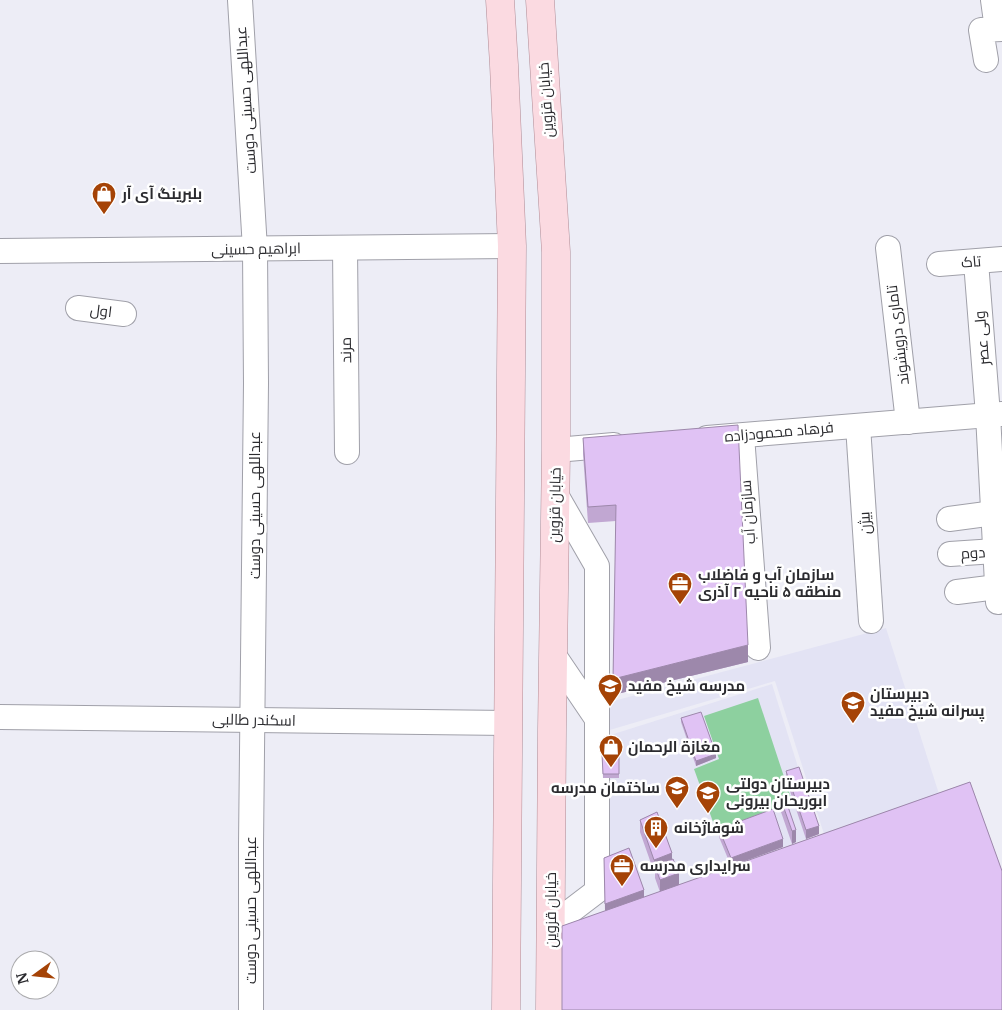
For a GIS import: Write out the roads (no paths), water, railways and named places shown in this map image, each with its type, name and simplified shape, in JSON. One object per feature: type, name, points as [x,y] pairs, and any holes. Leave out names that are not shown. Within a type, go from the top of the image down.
[{"type":"main road","points":[[500,0],[512,246],[506,1010]]},
{"type":"main road","name":"خیابان قزوین","points":[[540,0],[556,252],[556,493],[550,1010]]},
{"type":"street","name":"عبداللهی حسینی دوست","points":[[240,0],[256,249],[251,1010]]},
{"type":"street","points":[[986,60],[981,30],[1000,29],[993,0]]},
{"type":"street","name":"ابراهیم حسینی","points":[[0,251],[512,246]]},
{"type":"street","name":"مرند","points":[[345,248],[347,452]]},
{"type":"street","name":"تاماری درویشوند","points":[[888,248],[908,422]]},
{"type":"street","name":"تاک","points":[[939,264],[1002,259]]},
{"type":"street","name":"ولی عصر","points":[[957,592],[997,595],[994,514],[995,414],[976,262]]},
{"type":"street","name":"اول","points":[[78,308],[124,314]]},
{"type":"street","name":"فرهاد محمودزاده","points":[[684,440],[995,414]]},
{"type":"street","name":"بیژن","points":[[858,426],[871,621]]},
{"type":"street","name":"سازمان آب","points":[[742,436],[758,648]]},
{"type":"street","points":[[556,450],[634,444]]},
{"type":"street","points":[[551,926],[597,891],[597,566],[556,493]]},
{"type":"street","points":[[949,519],[994,514]]},
{"type":"street","name":"دوم","points":[[950,554],[995,551]]},
{"type":"street","points":[[553,654],[597,718]]},
{"type":"street","name":"اسکندر طالبی","points":[[0,717],[508,723]]},
{"type":"place","name":"بلبرینگ آی آر","points":[[104,215]]},
{"type":"place","name":"سازمان آب و فاضلاب منطقه ۵ ناحیه ۲ آذری","points":[[680,605]]},
{"type":"place","name":"مدرسه شیخ مفید","points":[[610,707]]},
{"type":"place","name":"دبیرستان پسرانه شیخ مفید","points":[[853,724]]},
{"type":"place","name":"مغازة الرحمان","points":[[611,768]]},
{"type":"place","name":"ساختمان مدرسه","points":[[677,809]]},
{"type":"place","name":"دبیرستان دولتی ابوریحان بیرونی","points":[[708,814]]},
{"type":"place","name":"شوفاژخانه","points":[[656,849]]},
{"type":"place","name":"سرایداری مدرسه","points":[[622,887]]}]
